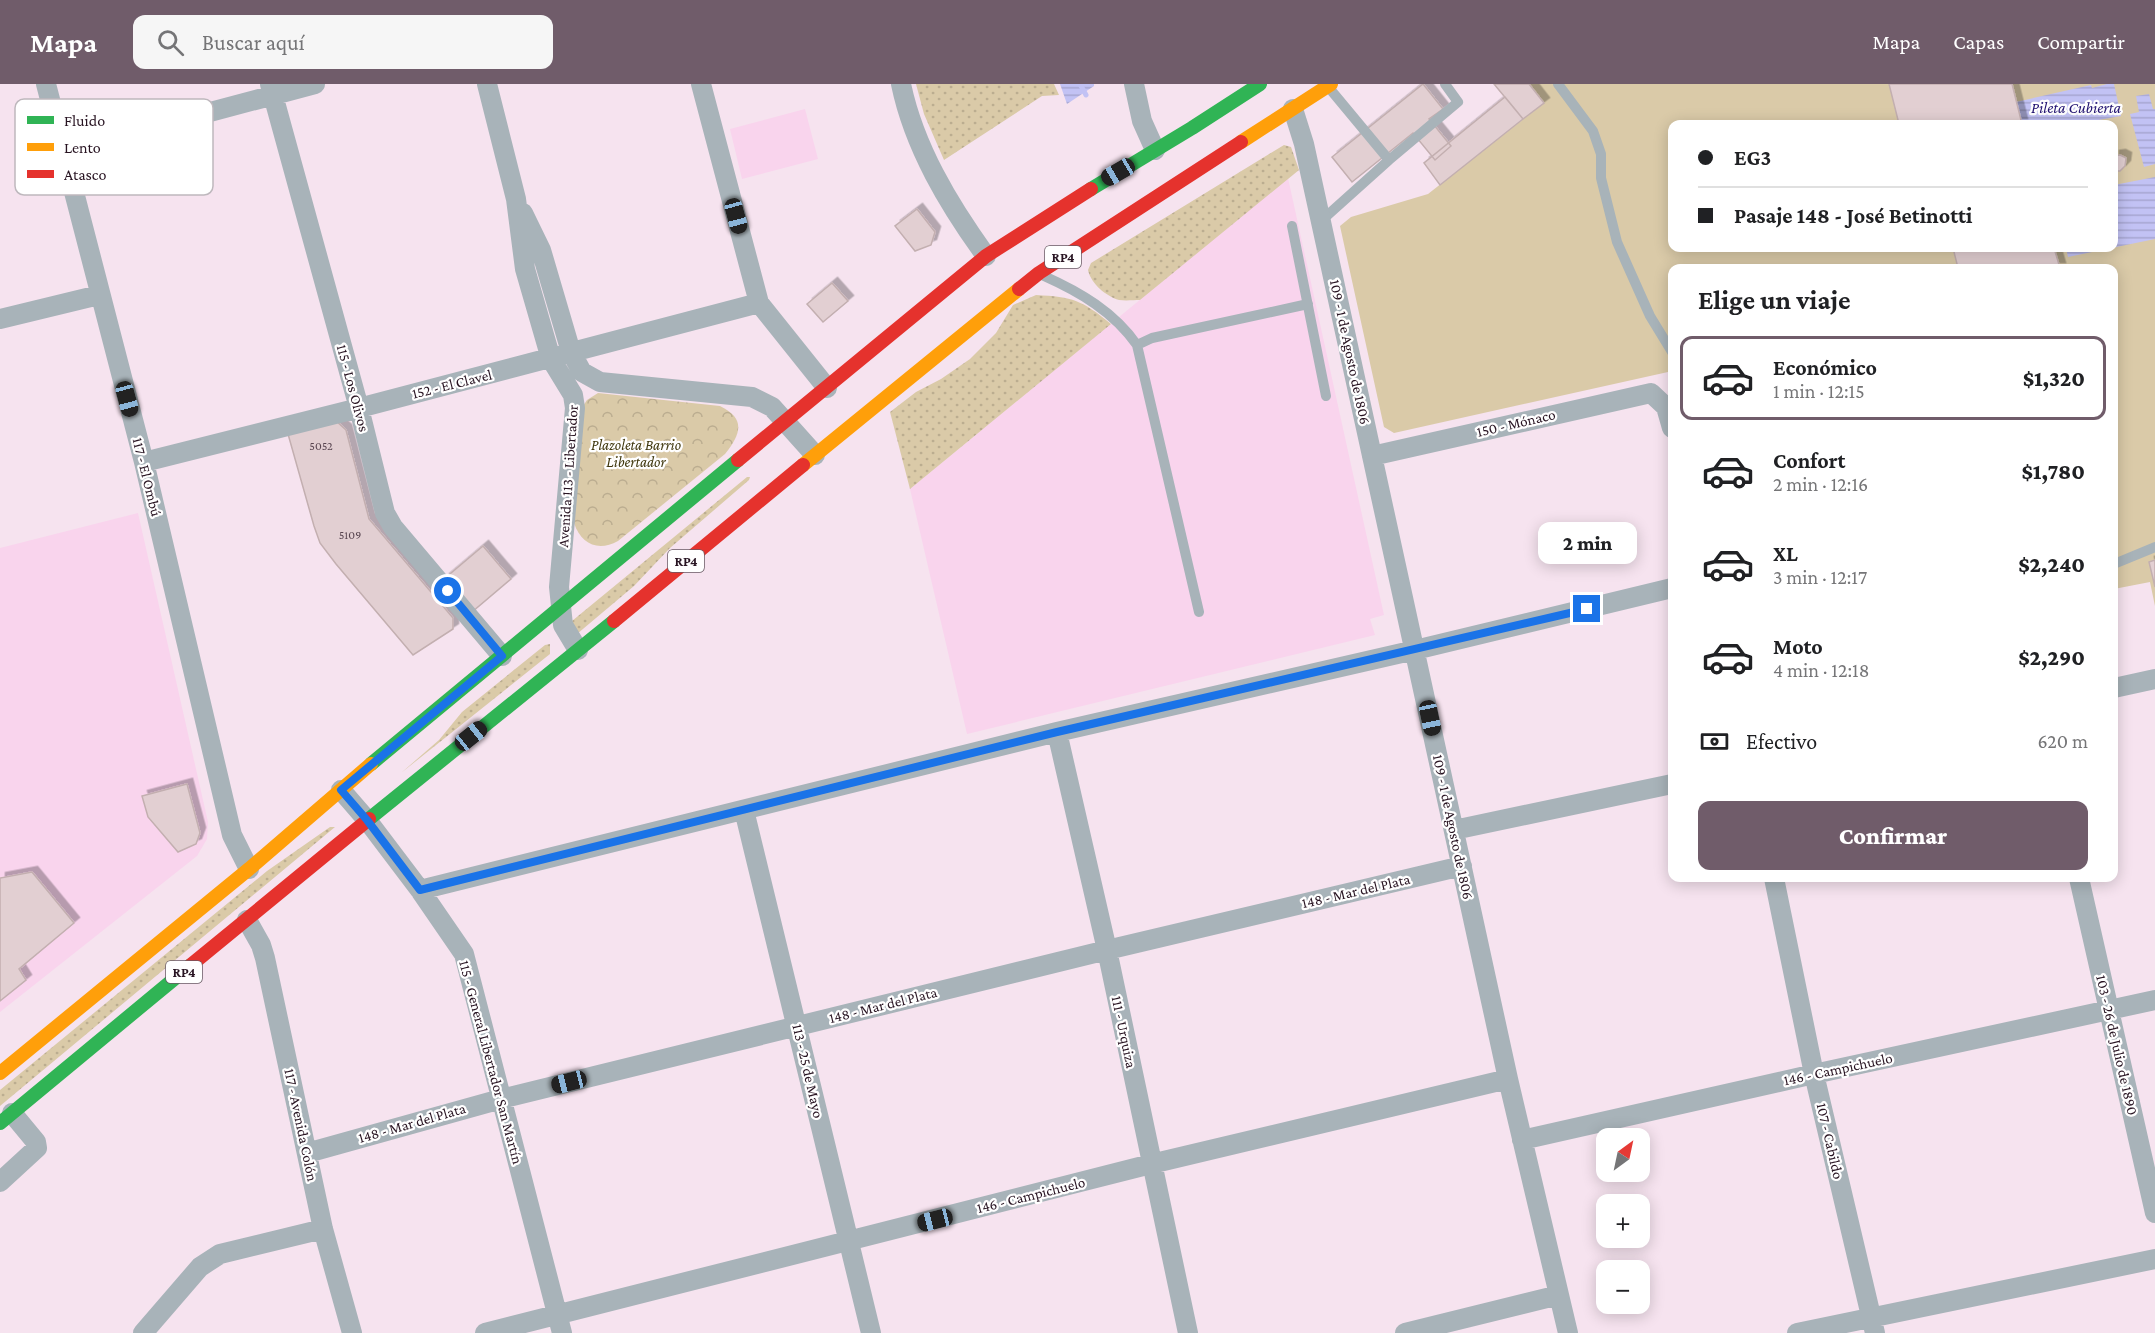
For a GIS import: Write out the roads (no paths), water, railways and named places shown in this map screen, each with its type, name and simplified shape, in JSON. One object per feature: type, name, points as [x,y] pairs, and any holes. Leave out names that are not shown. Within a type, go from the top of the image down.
[{"type":"main road","name":"RP4","points":[[6,1068],[987,256],[1034,223],[1260,84]]},
{"type":"main road","name":"RP4","points":[[6,1118],[367,820],[1039,273],[1329,85]]},
{"type":"street","name":"117 - El Ombú","points":[[46,84],[50,99]]},
{"type":"street","points":[[213,107],[271,90],[315,84]]},
{"type":"street","name":"Avenida 113 - Libertador","points":[[487,84],[516,200],[522,256],[551,359],[573,395],[575,408],[559,587],[563,625],[578,650]]},
{"type":"street","points":[[701,84],[759,303],[827,388]]},
{"type":"street","points":[[901,84],[905,102],[929,161],[951,204],[987,256]]},
{"type":"street","points":[[1134,84],[1142,121],[1155,150]]},
{"type":"street","name":"115 - Los Olivos","points":[[271,90],[359,408],[385,513],[393,527],[502,656]]},
{"type":"street","name":"109 - 1 de Agosto de 1806","points":[[1293,109],[1304,144],[1508,1079],[1568,1333]]},
{"type":"street","name":"117 - El Ombú","points":[[75,195],[144,462],[232,836],[249,869]]},
{"type":"street","name":"Avenida 113 - Libertador","points":[[516,200],[541,250],[572,352],[582,372],[600,382],[752,397],[772,407],[814,455]]},
{"type":"street","points":[[0,319],[99,295]]},
{"type":"street","name":"152 - El Clavel","points":[[144,462],[551,359],[759,303]]},
{"type":"street","name":"150 - Mónaco","points":[[1372,456],[1643,394],[1651,393],[1659,398],[1666,406],[1668,413]]},
{"type":"street","points":[[420,890],[1057,732],[1668,589]]},
{"type":"street","points":[[2118,687],[2155,679]]},
{"type":"street","name":"111 - Urquiza","points":[[1057,732],[1107,950],[1188,1333]]},
{"type":"street","points":[[1454,830],[1668,785]]},
{"type":"street","name":"115 - General Libertador San Martín","points":[[341,790],[367,820],[420,890],[464,954],[562,1333]]},
{"type":"street","name":"113 - 25 de Mayo","points":[[744,810],[871,1333]]},
{"type":"street","name":"148 - Mar del Plata","points":[[307,1153],[501,1099],[1107,950],[1462,866]]},
{"type":"street","name":"107 - Cabildo","points":[[1775,882],[1814,1074],[1873,1325]]},
{"type":"street","name":"103 - 26 de Julio de 1890","points":[[2080,882],[2155,1213]]},
{"type":"street","name":"117 - Avenida Colón","points":[[247,920],[261,945],[265,958],[323,1229],[352,1333]]},
{"type":"street","name":"146 - Campichuelo","points":[[1522,1140],[2155,1000]]},
{"type":"street","points":[[0,1047],[6,1068]]},
{"type":"street","name":"146 - Campichuelo","points":[[485,1333],[1151,1164],[1508,1079]]},
{"type":"street","points":[[0,1182],[37,1148],[36,1142],[6,1118]]},
{"type":"street","points":[[143,1333],[200,1267],[211,1259],[220,1254],[323,1229]]},
{"type":"street","points":[[1797,1333],[1873,1325],[2155,1259]]},
{"type":"street","points":[[1405,1333],[1559,1295]]},
{"type":"lane","points":[[1321,221],[1458,102],[1445,84]]},
{"type":"lane","points":[[1558,84],[1593,131],[1600,154],[1601,178],[1617,242],[1650,316],[1668,345]]},
{"type":"lane","points":[[1329,85],[1389,160]]},
{"type":"lane","points":[[1292,226],[1326,396]]},
{"type":"lane","points":[[1039,273],[1092,301],[1116,320],[1137,345],[1199,612]]},
{"type":"lane","points":[[1137,345],[1152,338],[1308,304]]},
{"type":"lane","points":[[2118,562],[2155,547]]},
{"type":"water","points":[[1060,84],[1094,84],[1094,86],[1067,104]]},
{"type":"water","name":"Pileta Cubierta","points":[[2114,84],[2121,116],[2098,120],[2021,120],[2016,102],[2091,85],[2092,88]]},
{"type":"water","points":[[2149,94],[2153,109],[2155,109],[2155,164],[2144,167],[2130,114],[2139,112],[2136,96]]},
{"type":"water","points":[[2155,177],[2155,239],[2118,246],[2118,184]]},
{"type":"water","points":[[2067,252],[2092,252],[2068,257]]},
{"type":"waterway","points":[[1080,84],[1086,95]]},
{"type":"park label","name":"Plazoleta Barrio Libertador","points":[[636,454]]}]
